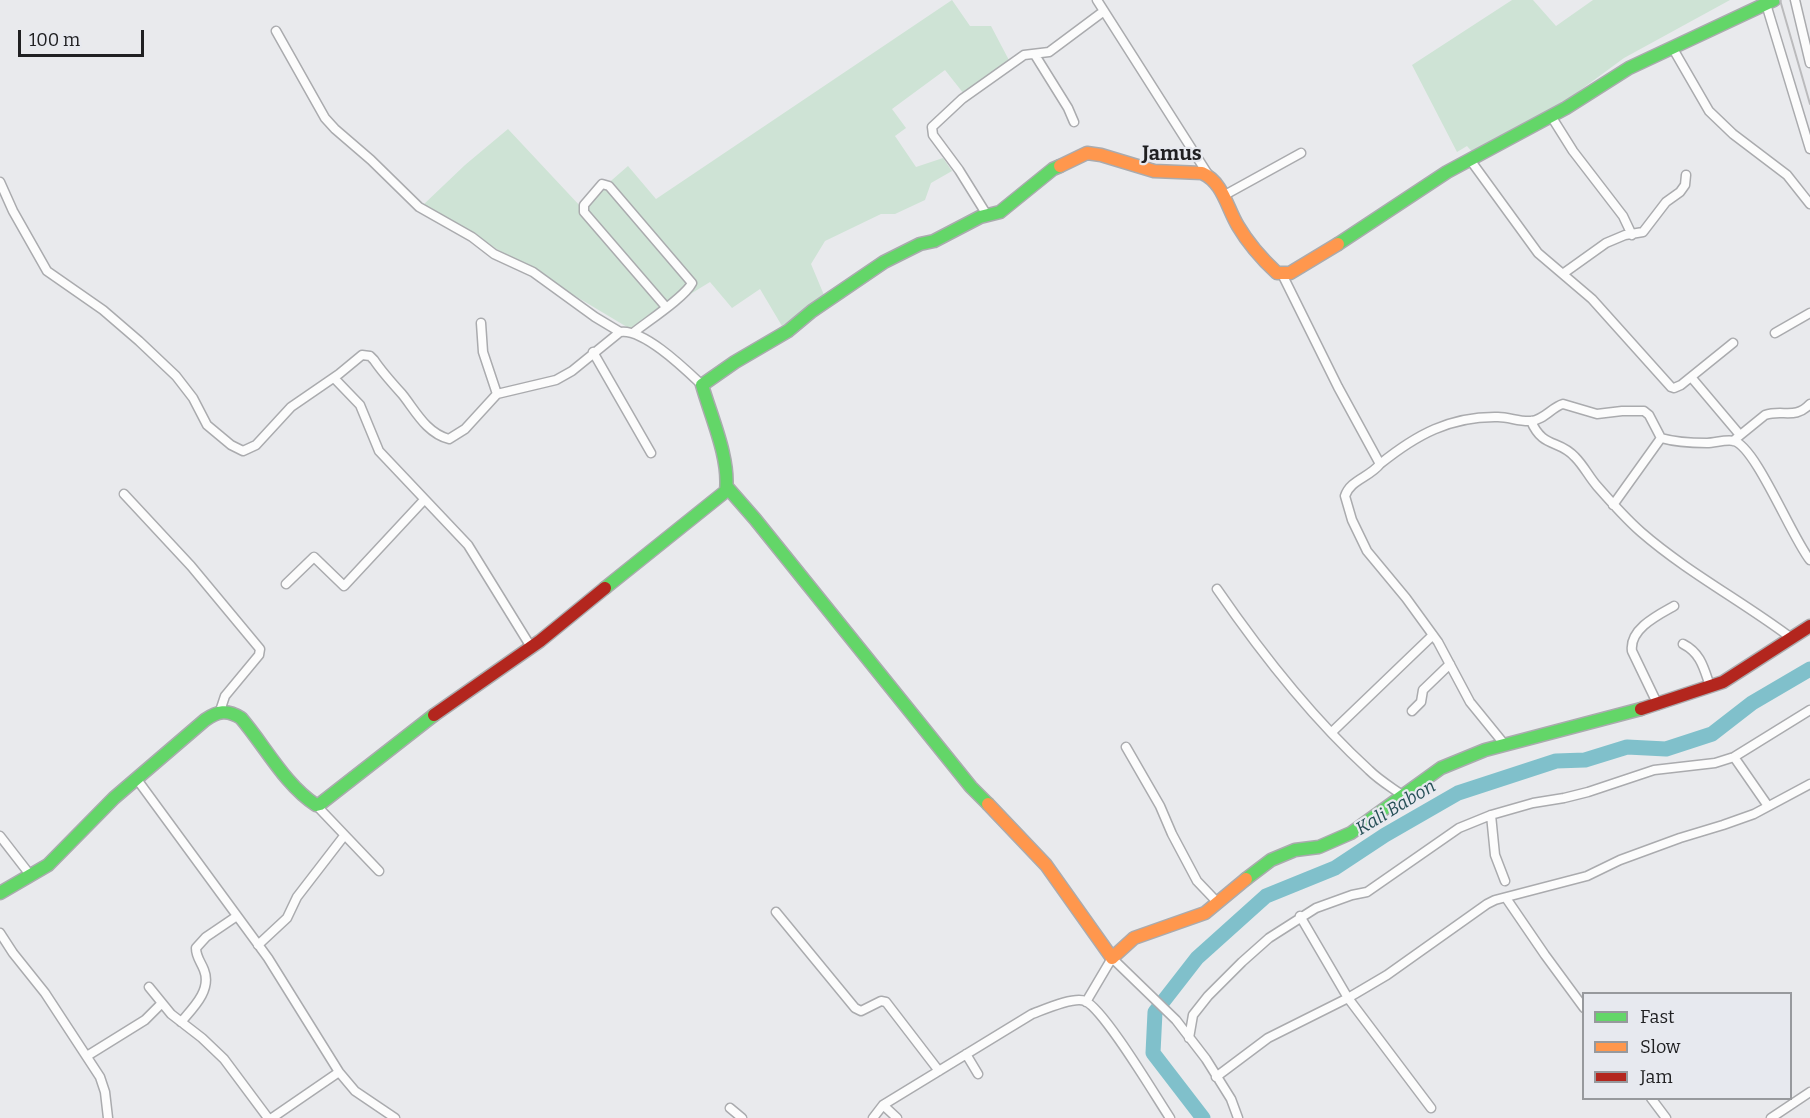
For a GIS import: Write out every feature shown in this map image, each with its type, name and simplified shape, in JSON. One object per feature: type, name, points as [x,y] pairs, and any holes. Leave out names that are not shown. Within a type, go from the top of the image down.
[{"type":"street","points":[[1097,0],[1209,176],[1218,186],[1238,227],[1268,265],[1282,274],[1338,387],[1380,464]]},
{"type":"street","points":[[1795,0],[1810,63]]},
{"type":"street","points":[[1282,274],[1290,273],[1316,258],[1447,172],[1551,116],[1629,68],[1770,2],[1810,149]]},
{"type":"street","points":[[987,214],[933,135],[932,127],[962,99],[1015,61],[1024,55],[1043,54],[1057,48],[1104,11]]},
{"type":"street","points":[[276,31],[325,118],[419,207],[472,237],[494,254],[533,272],[595,317],[620,332],[633,333],[681,365],[702,385],[725,467],[728,487],[971,787],[1046,865],[1112,958],[1176,1020],[1231,1099],[1238,1118]]},
{"type":"street","points":[[1672,47],[1709,111],[1733,134],[1787,175],[1810,204]]},
{"type":"street","points":[[1035,55],[1074,122]]},
{"type":"street","points":[[1551,116],[1573,151],[1623,216],[1632,235]]},
{"type":"street","points":[[702,385],[735,362],[788,331],[812,311],[884,262],[920,244],[934,241],[987,214],[1000,212],[1053,168],[1087,153],[1101,154],[1154,171],[1202,173],[1209,176]]},
{"type":"street","points":[[1223,196],[1301,153]]},
{"type":"street","points":[[1471,161],[1538,253],[1592,298],[1671,387],[1678,387],[1733,343]]},
{"type":"street","points":[[1564,273],[1606,243],[1625,235],[1643,232],[1666,202],[1685,185],[1686,175]]},
{"type":"street","points":[[0,182],[13,211],[47,271],[104,310],[139,341],[176,376],[193,398],[207,425],[231,445],[243,451],[250,449],[291,407],[334,378],[362,355],[370,356],[415,414],[429,427],[449,439],[465,429],[497,394],[556,380],[572,371],[620,332]]},
{"type":"street","points":[[633,333],[666,307],[689,288],[692,283],[691,279],[609,186],[602,184],[584,205],[584,212],[666,307]]},
{"type":"street","points":[[1775,333],[1810,313]]},
{"type":"street","points":[[481,323],[483,352],[497,394]]},
{"type":"street","points":[[593,352],[651,453]]},
{"type":"street","points":[[1691,377],[1756,464],[1788,525],[1810,560]]},
{"type":"street","points":[[334,378],[360,405],[379,451],[468,545],[531,647]]},
{"type":"street","points":[[1505,745],[1470,702],[1450,664],[1406,598],[1367,551],[1352,520],[1345,496],[1350,486],[1376,469],[1405,444],[1436,427],[1470,419],[1489,417],[1531,421],[1545,416],[1563,404],[1597,414],[1640,410],[1649,415],[1661,438],[1671,441],[1706,443],[1737,438],[1765,415],[1798,413],[1810,404]]},
{"type":"street","points":[[1531,421],[1540,437],[1577,458],[1595,485],[1642,532],[1676,560],[1755,611],[1790,638]]},
{"type":"street","points":[[1613,505],[1661,438]]},
{"type":"street","points":[[316,805],[440,710],[531,647],[728,487]]},
{"type":"street","points":[[124,494],[191,566],[260,649],[259,655],[224,699],[220,711]]},
{"type":"street","points":[[286,584],[314,557],[344,586],[424,500]]},
{"type":"street","points":[[1217,589],[1243,627],[1332,732],[1370,772],[1402,795]]},
{"type":"street","points":[[1658,705],[1633,654],[1631,645],[1640,630],[1652,619],[1674,606]]},
{"type":"street","points":[[1086,1002],[1112,958],[1134,938],[1205,913],[1271,860],[1295,850],[1319,847],[1351,832],[1441,768],[1460,759],[1505,745],[1658,705],[1723,682],[1810,626]]},
{"type":"street","points":[[1332,732],[1432,635]]},
{"type":"street","points":[[1683,644],[1694,650],[1701,660],[1710,686]]},
{"type":"street","points":[[1412,711],[1421,702],[1423,690],[1450,664]]},
{"type":"street","points":[[1189,1038],[1189,1026],[1193,1015],[1208,996],[1269,938],[1300,916],[1316,908],[1367,892],[1459,828],[1491,815],[1533,803],[1588,792],[1654,770],[1715,763],[1734,757],[1810,710]]},
{"type":"street","points":[[0,893],[31,876],[57,856],[136,778],[205,720],[220,711],[231,711],[241,718],[297,789],[316,805],[380,871]]},
{"type":"street","points":[[1126,747],[1161,806],[1172,834],[1197,881],[1218,903]]},
{"type":"street","points":[[1734,757],[1768,806]]},
{"type":"street","points":[[136,778],[258,945],[339,1072],[356,1091],[394,1118]]},
{"type":"street","points":[[1216,1077],[1268,1038],[1348,998],[1387,975],[1478,909],[1495,900],[1587,876],[1620,860],[1754,814],[1810,784]]},
{"type":"street","points":[[1491,815],[1495,855],[1505,881]]},
{"type":"street","points":[[0,836],[31,876]]},
{"type":"street","points":[[258,945],[287,918],[297,897],[344,836]]},
{"type":"street","points":[[1506,898],[1582,1005]]},
{"type":"street","points":[[776,912],[855,1008],[861,1011],[880,1001],[885,1002],[939,1071]]},
{"type":"street","points":[[181,1022],[200,998],[206,980],[206,972],[197,956],[196,948],[237,916]]},
{"type":"street","points":[[1300,916],[1348,998],[1431,1108]]},
{"type":"street","points":[[0,933],[45,993],[100,1077],[105,1092],[108,1118]]},
{"type":"street","points":[[149,987],[181,1022],[224,1059],[270,1118],[339,1072]]},
{"type":"street","points":[[873,1118],[883,1105],[1032,1014],[1051,1006],[1078,1000],[1086,1002],[1095,1010],[1128,1052],[1170,1118]]},
{"type":"street","points":[[87,1056],[145,1020],[162,1003]]},
{"type":"street","points":[[966,1054],[978,1074]]},
{"type":"street","points":[[1771,1118],[1810,1092]]},
{"type":"street","points":[[1652,1100],[1666,1118]]},
{"type":"street","points":[[883,1105],[897,1118]]},
{"type":"street","points":[[730,1108],[742,1118]]},
{"type":"green space","points":[[952,0],[970,26],[991,26],[1011,64],[964,94],[945,70],[892,109],[906,128],[895,136],[916,167],[943,158],[952,171],[931,183],[925,200],[895,214],[881,214],[825,241],[811,264],[824,295],[782,326],[760,289],[732,308],[710,282],[632,330],[423,205],[465,165],[508,129],[581,207],[628,166],[656,199]]},
{"type":"green space","points":[[1512,0],[1533,0],[1556,26],[1593,0],[1730,0],[1624,58],[1571,97],[1474,154],[1467,146],[1457,152],[1412,65]]},
{"type":"waterway","name":"Kali Babon","points":[[1203,1118],[1153,1053],[1155,1012],[1197,958],[1266,896],[1335,868],[1385,835],[1458,793],[1556,761],[1585,760],[1627,747],[1666,749],[1712,734],[1752,703],[1810,669]]},
{"type":"railway","points":[[1780,0],[1810,104]]},
{"type":"traffic: fast","points":[[1338,244],[1447,172],[1566,108],[1629,68],[1774,0]]},
{"type":"traffic: fast","points":[[605,588],[726,491],[723,451],[702,385],[735,362],[788,331],[812,311],[884,262],[920,244],[934,241],[980,217],[1000,212],[1053,169],[1060,166]]},
{"type":"traffic: fast","points":[[727,487],[971,787],[988,804]]},
{"type":"traffic: fast","points":[[1246,879],[1271,860],[1295,850],[1319,847],[1351,833],[1441,768],[1485,750],[1641,709]]},
{"type":"traffic: fast","points":[[0,893],[48,865],[114,798],[205,720],[214,715],[227,712],[241,718],[285,776],[316,805],[434,715]]},
{"type":"traffic: slow","points":[[1060,166],[1087,153],[1154,171],[1202,173],[1220,189],[1242,232],[1266,263],[1277,273],[1290,273],[1338,244]]},
{"type":"traffic: slow","points":[[988,804],[1046,865],[1112,958],[1134,938],[1205,913],[1246,879]]},
{"type":"traffic: jam","points":[[434,715],[540,641],[605,588]]},
{"type":"traffic: jam","points":[[1641,709],[1723,682],[1810,626]]},
{"type":"district","name":"Jamus","points":[[1172,154]]}]
